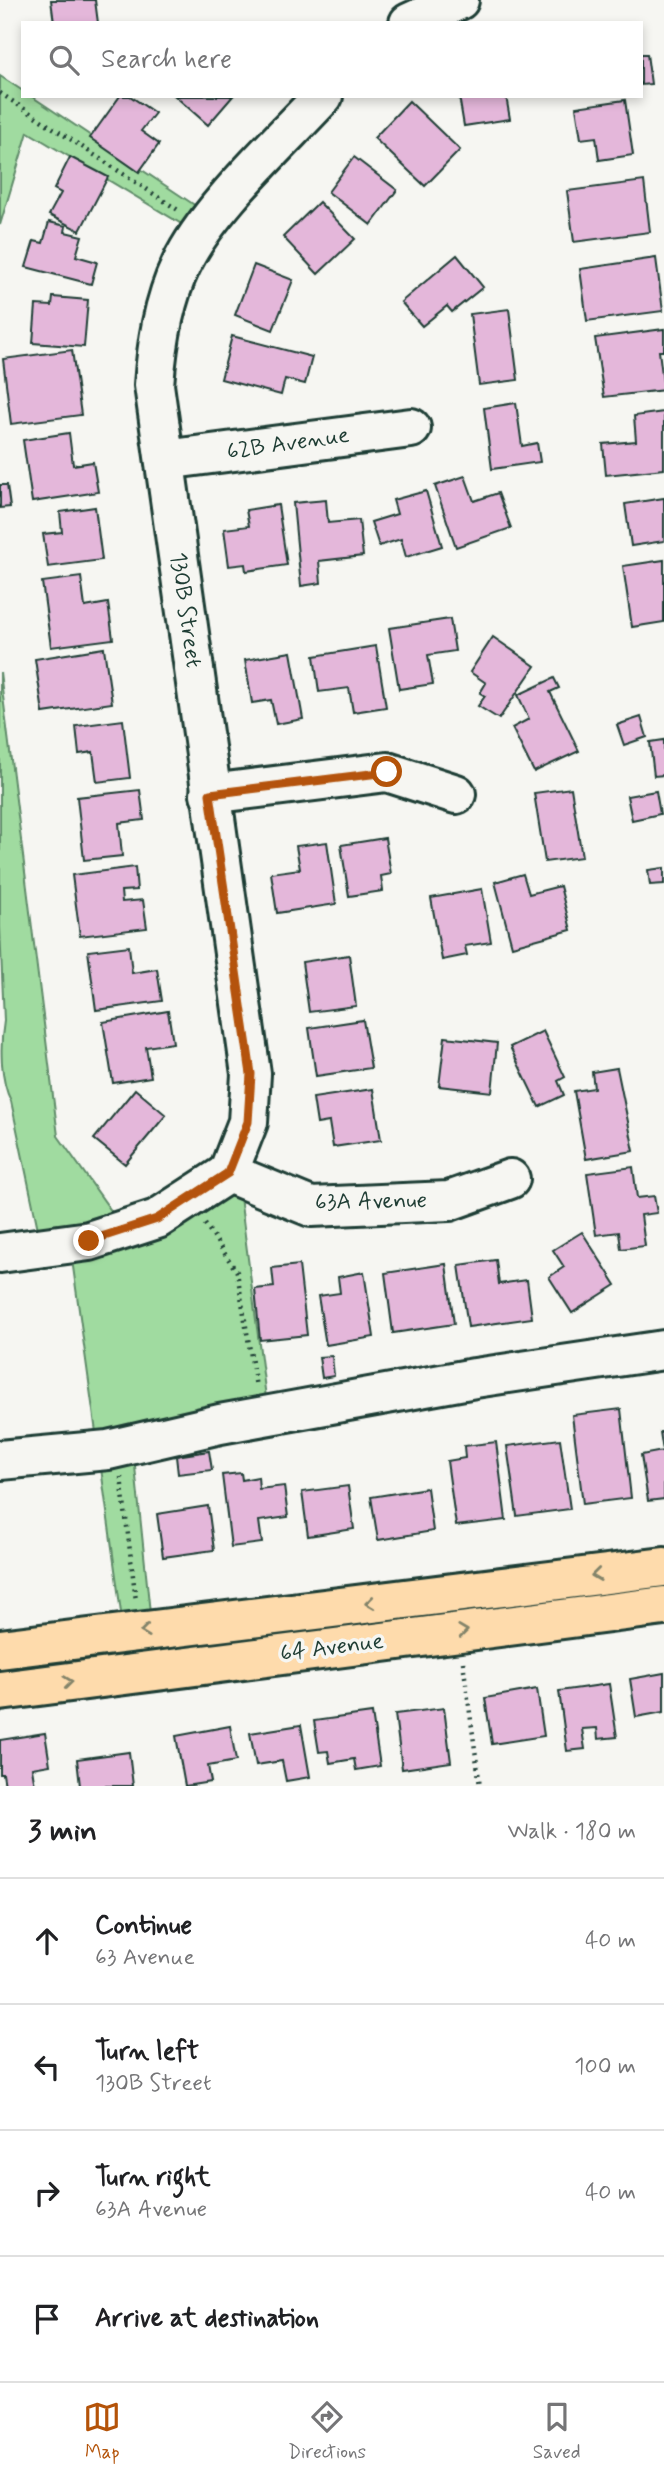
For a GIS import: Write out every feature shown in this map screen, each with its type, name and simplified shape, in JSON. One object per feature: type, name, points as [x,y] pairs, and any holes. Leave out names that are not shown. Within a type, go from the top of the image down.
[{"type":"main road","name":"64 Avenue","points":[[0,1649],[664,1567]]},
{"type":"main road","name":"64 Avenue","points":[[0,1690],[664,1605]]},
{"type":"street","points":[[413,21],[459,0]]},
{"type":"street","name":"130B Street","points":[[228,1173],[248,1122],[251,1074],[154,385],[158,337],[180,266],[203,227],[321,98]]},
{"type":"street","name":"62B Avenue","points":[[165,460],[411,428]]},
{"type":"street","points":[[210,794],[387,772],[456,793]]},
{"type":"street","points":[[0,1254],[89,1241],[157,1219],[228,1173]]},
{"type":"street","name":"63A Avenue","points":[[228,1173],[312,1207],[449,1201],[510,1179]]},
{"type":"street","points":[[0,1460],[118,1449],[261,1417],[475,1378],[664,1350]]},
{"type":"path","points":[[0,93],[187,217]]},
{"type":"path","points":[[189,1200],[237,1272],[261,1417]]},
{"type":"path","points":[[118,1449],[137,1607]]},
{"type":"path","points":[[462,1654],[480,1786]]},
{"type":"green space","points":[[0,76],[21,90],[21,98],[34,98],[196,206],[185,226],[28,132],[0,225]]},
{"type":"green space","points":[[0,672],[58,1136],[114,1215],[39,1234],[2,1062],[4,1021],[0,927]]},
{"type":"green space","points":[[239,1189],[267,1405],[132,1437],[151,1623],[123,1627],[70,1245]]},
{"type":"building","points":[[51,0],[95,0],[98,21],[54,21]]},
{"type":"building","points":[[643,54],[647,54],[651,84],[643,85]]},
{"type":"building","points":[[119,98],[133,98],[155,113],[141,131],[159,144],[139,172],[90,138]]},
{"type":"building","points":[[177,98],[231,98],[208,125]]},
{"type":"building","points":[[459,98],[506,98],[510,119],[464,126]]},
{"type":"building","points":[[625,100],[633,155],[599,160],[596,137],[581,139],[576,107]]},
{"type":"building","points":[[409,101],[460,150],[425,186],[374,138]]},
{"type":"building","points":[[70,157],[108,177],[80,231],[49,215],[61,193],[54,189]]},
{"type":"building","points":[[354,157],[397,190],[371,225],[328,192]]},
{"type":"building","points":[[644,181],[650,232],[574,242],[567,191]]},
{"type":"building","points":[[319,202],[355,239],[318,274],[283,237]]},
{"type":"building","points":[[49,222],[66,226],[65,232],[82,236],[76,256],[97,262],[91,284],[26,267],[34,241],[43,243]]},
{"type":"building","points":[[457,255],[483,287],[452,312],[447,306],[422,326],[401,302]]},
{"type":"building","points":[[656,258],[663,311],[587,321],[580,269]]},
{"type":"building","points":[[254,265],[293,280],[273,330],[235,315]]},
{"type":"building","points":[[53,297],[88,300],[84,347],[33,343],[36,305],[52,306]]},
{"type":"building","points":[[509,309],[518,380],[479,385],[470,314]]},
{"type":"building","points":[[664,329],[664,351],[659,351],[664,390],[604,397],[595,338]]},
{"type":"building","points":[[232,336],[312,357],[305,384],[285,379],[281,395],[221,379]]},
{"type":"building","points":[[72,350],[81,415],[11,424],[3,359]]},
{"type":"building","points":[[516,403],[522,446],[537,443],[540,462],[492,469],[484,408]]},
{"type":"building","points":[[664,412],[664,469],[606,475],[603,444],[636,441],[634,416]]},
{"type":"building","points":[[69,433],[73,465],[93,462],[98,492],[32,502],[23,440]]},
{"type":"building","points":[[465,476],[474,501],[498,493],[511,528],[456,547],[435,486]]},
{"type":"building","points":[[0,485],[7,485],[10,507],[0,508]]},
{"type":"building","points":[[426,491],[442,546],[406,557],[401,539],[379,546],[371,522],[397,514],[393,500]]},
{"type":"building","points":[[664,498],[664,541],[631,546],[625,504]]},
{"type":"building","points":[[326,500],[328,523],[359,520],[363,556],[319,561],[321,583],[301,586],[293,503]]},
{"type":"building","points":[[278,505],[287,565],[246,571],[245,564],[229,566],[224,529],[249,526],[246,510]]},
{"type":"building","points":[[95,507],[102,560],[48,567],[43,534],[62,532],[60,512]]},
{"type":"building","points":[[664,560],[664,622],[632,627],[623,566]]},
{"type":"building","points":[[81,577],[85,607],[108,603],[113,639],[51,647],[42,582]]},
{"type":"building","points":[[450,619],[455,651],[428,655],[433,684],[399,689],[389,628]]},
{"type":"building","points":[[493,637],[535,666],[499,719],[478,706],[485,696],[480,693],[486,683],[470,672]]},
{"type":"building","points":[[376,646],[386,707],[353,712],[349,688],[319,692],[314,656]]},
{"type":"building","points":[[104,648],[112,703],[43,713],[35,659]]},
{"type":"building","points":[[291,652],[303,719],[276,724],[271,700],[252,703],[245,660]]},
{"type":"building","points":[[554,678],[559,688],[550,692],[579,751],[534,772],[512,728],[529,719],[518,695]]},
{"type":"building","points":[[641,717],[647,737],[624,745],[617,725]]},
{"type":"building","points":[[123,720],[130,778],[97,782],[93,752],[79,754],[76,726]]},
{"type":"building","points":[[664,740],[664,775],[654,776],[650,742]]},
{"type":"building","points":[[571,788],[582,857],[545,862],[534,793]]},
{"type":"building","points":[[140,790],[144,820],[119,823],[122,856],[84,860],[77,797]]},
{"type":"building","points":[[656,791],[660,814],[632,820],[627,796]]},
{"type":"building","points":[[385,838],[391,874],[381,876],[383,891],[349,896],[341,845]]},
{"type":"building","points":[[327,842],[336,904],[277,913],[271,873],[300,869],[296,846]]},
{"type":"building","points":[[135,867],[137,890],[121,891],[122,902],[143,900],[147,928],[80,936],[72,875]]},
{"type":"building","points":[[664,868],[664,884],[650,885],[648,870]]},
{"type":"building","points":[[523,874],[529,894],[560,886],[571,930],[512,946],[495,882]]},
{"type":"building","points":[[482,889],[491,942],[465,946],[467,955],[442,960],[431,898]]},
{"type":"building","points":[[129,946],[132,973],[157,969],[162,1001],[96,1010],[88,951]]},
{"type":"building","points":[[349,955],[356,1006],[309,1012],[302,962]]},
{"type":"building","points":[[168,1011],[173,1043],[146,1047],[151,1077],[113,1083],[103,1022]]},
{"type":"building","points":[[363,1020],[371,1068],[316,1076],[309,1028]]},
{"type":"building","points":[[543,1031],[565,1077],[558,1081],[564,1095],[539,1107],[510,1047]]},
{"type":"building","points":[[445,1037],[497,1043],[492,1092],[439,1086]]},
{"type":"building","points":[[617,1068],[634,1151],[586,1159],[574,1091],[594,1088],[592,1072]]},
{"type":"building","points":[[135,1089],[166,1115],[125,1164],[94,1139]]},
{"type":"building","points":[[373,1089],[381,1140],[333,1147],[329,1122],[317,1124],[313,1098]]},
{"type":"building","points":[[633,1167],[637,1198],[654,1196],[657,1213],[641,1215],[645,1246],[621,1249],[619,1232],[596,1235],[587,1173]]},
{"type":"building","points":[[582,1232],[616,1285],[572,1313],[549,1277],[564,1267],[553,1250]]},
{"type":"building","points":[[496,1260],[499,1284],[527,1280],[532,1318],[468,1327],[459,1265]]},
{"type":"building","points":[[446,1264],[454,1324],[393,1333],[385,1273]]},
{"type":"building","points":[[299,1265],[307,1335],[260,1340],[255,1289],[274,1287],[272,1268]]},
{"type":"building","points":[[364,1272],[374,1337],[326,1345],[318,1296],[340,1293],[338,1277]]},
{"type":"building","points":[[332,1356],[334,1376],[322,1378],[319,1357]]},
{"type":"building","points":[[621,1409],[631,1498],[583,1504],[572,1415]]},
{"type":"building","points":[[660,1432],[664,1432],[664,1499],[648,1501],[641,1455],[663,1451]]},
{"type":"building","points":[[560,1439],[570,1509],[517,1516],[507,1446]]},
{"type":"building","points":[[496,1442],[506,1520],[456,1526],[447,1461],[465,1458],[464,1446]]},
{"type":"building","points":[[209,1451],[212,1470],[178,1474],[176,1456]]},
{"type":"building","points":[[241,1473],[242,1480],[258,1477],[259,1489],[284,1486],[288,1517],[259,1521],[262,1543],[231,1547],[222,1475]]},
{"type":"building","points":[[348,1486],[354,1529],[308,1536],[302,1492]]},
{"type":"building","points":[[427,1488],[433,1531],[378,1540],[371,1497]]},
{"type":"building","points":[[208,1506],[214,1550],[163,1557],[157,1514]]},
{"type":"building","points":[[664,1673],[664,1712],[636,1717],[630,1679]]},
{"type":"building","points":[[609,1684],[617,1737],[598,1739],[597,1728],[582,1729],[585,1749],[567,1751],[559,1691]]},
{"type":"building","points":[[537,1689],[544,1736],[492,1744],[485,1698]]},
{"type":"building","points":[[444,1708],[451,1762],[402,1769],[395,1714]]},
{"type":"building","points":[[372,1713],[380,1766],[356,1770],[354,1759],[330,1763],[328,1751],[319,1752],[314,1721]]},
{"type":"building","points":[[301,1725],[310,1777],[286,1781],[282,1761],[256,1765],[250,1733]]},
{"type":"building","points":[[230,1726],[236,1761],[208,1766],[211,1782],[185,1786],[176,1736]]},
{"type":"building","points":[[45,1733],[50,1765],[32,1768],[35,1786],[5,1786],[3,1774],[0,1774],[0,1740]]},
{"type":"building","points":[[129,1752],[133,1786],[80,1786],[77,1759]]},
{"type":"route","points":[[89,1241],[157,1219],[228,1173],[248,1122],[251,1074],[210,794],[387,772]]}]
